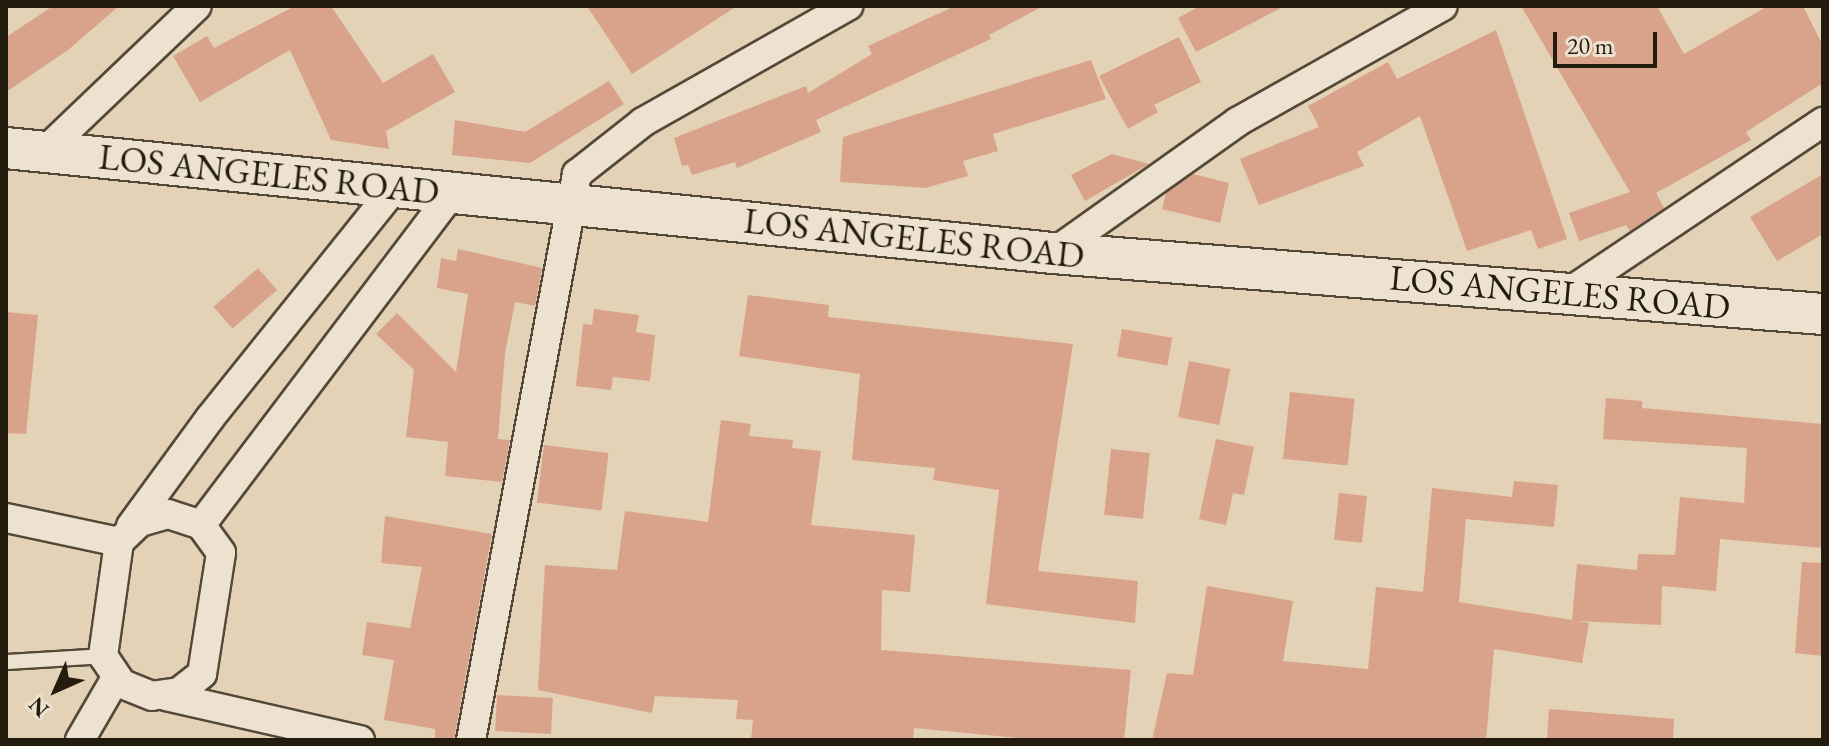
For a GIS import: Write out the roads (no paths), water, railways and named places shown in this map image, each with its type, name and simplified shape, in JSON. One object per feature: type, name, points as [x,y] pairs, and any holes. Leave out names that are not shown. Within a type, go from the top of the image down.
[{"type":"main road","name":"LOS ANGELES ROAD","points":[[25,150],[1053,253],[1823,314]]},
{"type":"street","points":[[25,150],[197,6]]},
{"type":"street","points":[[471,740],[577,174],[601,150],[848,6]]},
{"type":"street","points":[[1053,253],[1237,122],[1443,6]]},
{"type":"street","points":[[1569,292],[1823,122]]},
{"type":"street","points":[[80,740],[110,667],[124,536],[210,418],[396,186]]},
{"type":"street","points":[[201,525],[453,192]]},
{"type":"street","points":[[6,518],[124,536],[168,514],[201,525],[221,553],[202,674],[166,696]]},
{"type":"street","points":[[110,667],[138,693],[166,696],[340,739]]},
{"type":"street","points":[[202,674],[245,715]]},
{"type":"lane","points":[[6,662],[110,667]]}]
